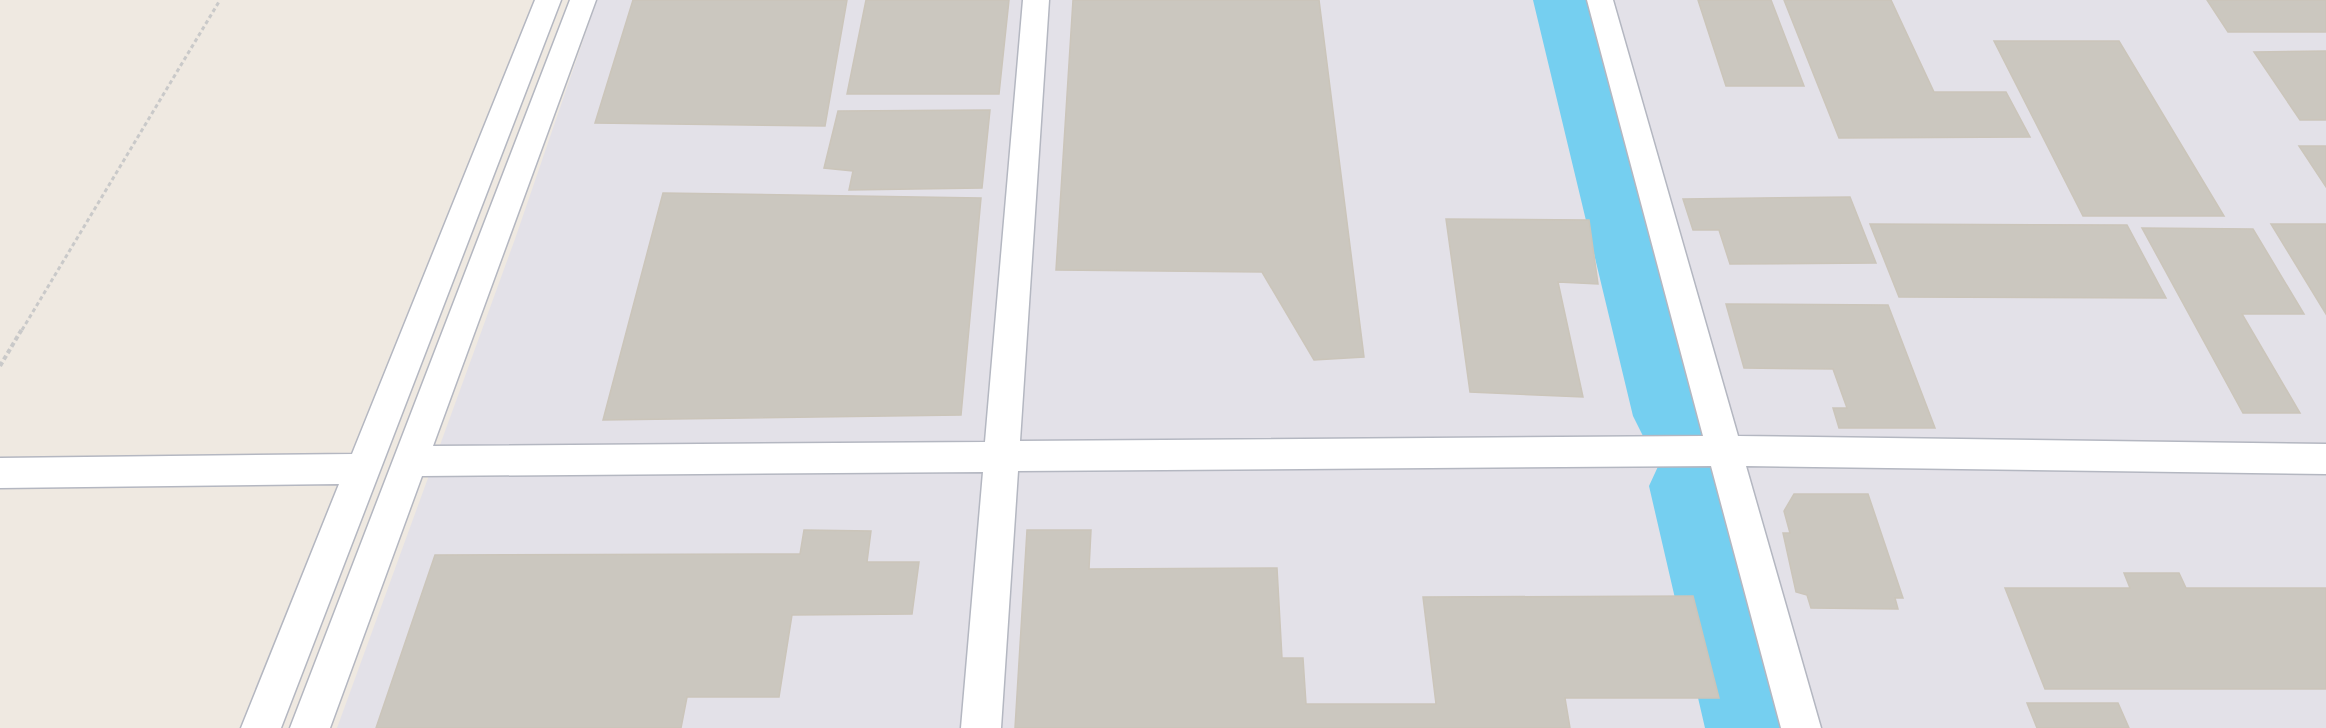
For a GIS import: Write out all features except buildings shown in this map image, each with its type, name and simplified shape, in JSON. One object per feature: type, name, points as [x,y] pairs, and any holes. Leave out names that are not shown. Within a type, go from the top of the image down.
[{"type":"street","points":[[261,728],[548,0]]},
{"type":"street","points":[[310,728],[582,0]]},
{"type":"street","points":[[981,728],[1036,0]]},
{"type":"street","points":[[1600,0],[1801,728]]},
{"type":"street","points":[[411,461],[1724,451],[2326,459]]},
{"type":"street","points":[[0,473],[362,469]]},
{"type":"path","points":[[0,366],[220,0]]},
{"type":"shaded area","points":[[597,0],[2326,0],[2326,728],[337,728],[515,239]]},
{"type":"waterway","points":[[1565,0],[1673,416]]},
{"type":"waterway","points":[[1690,486],[1751,728]]}]
